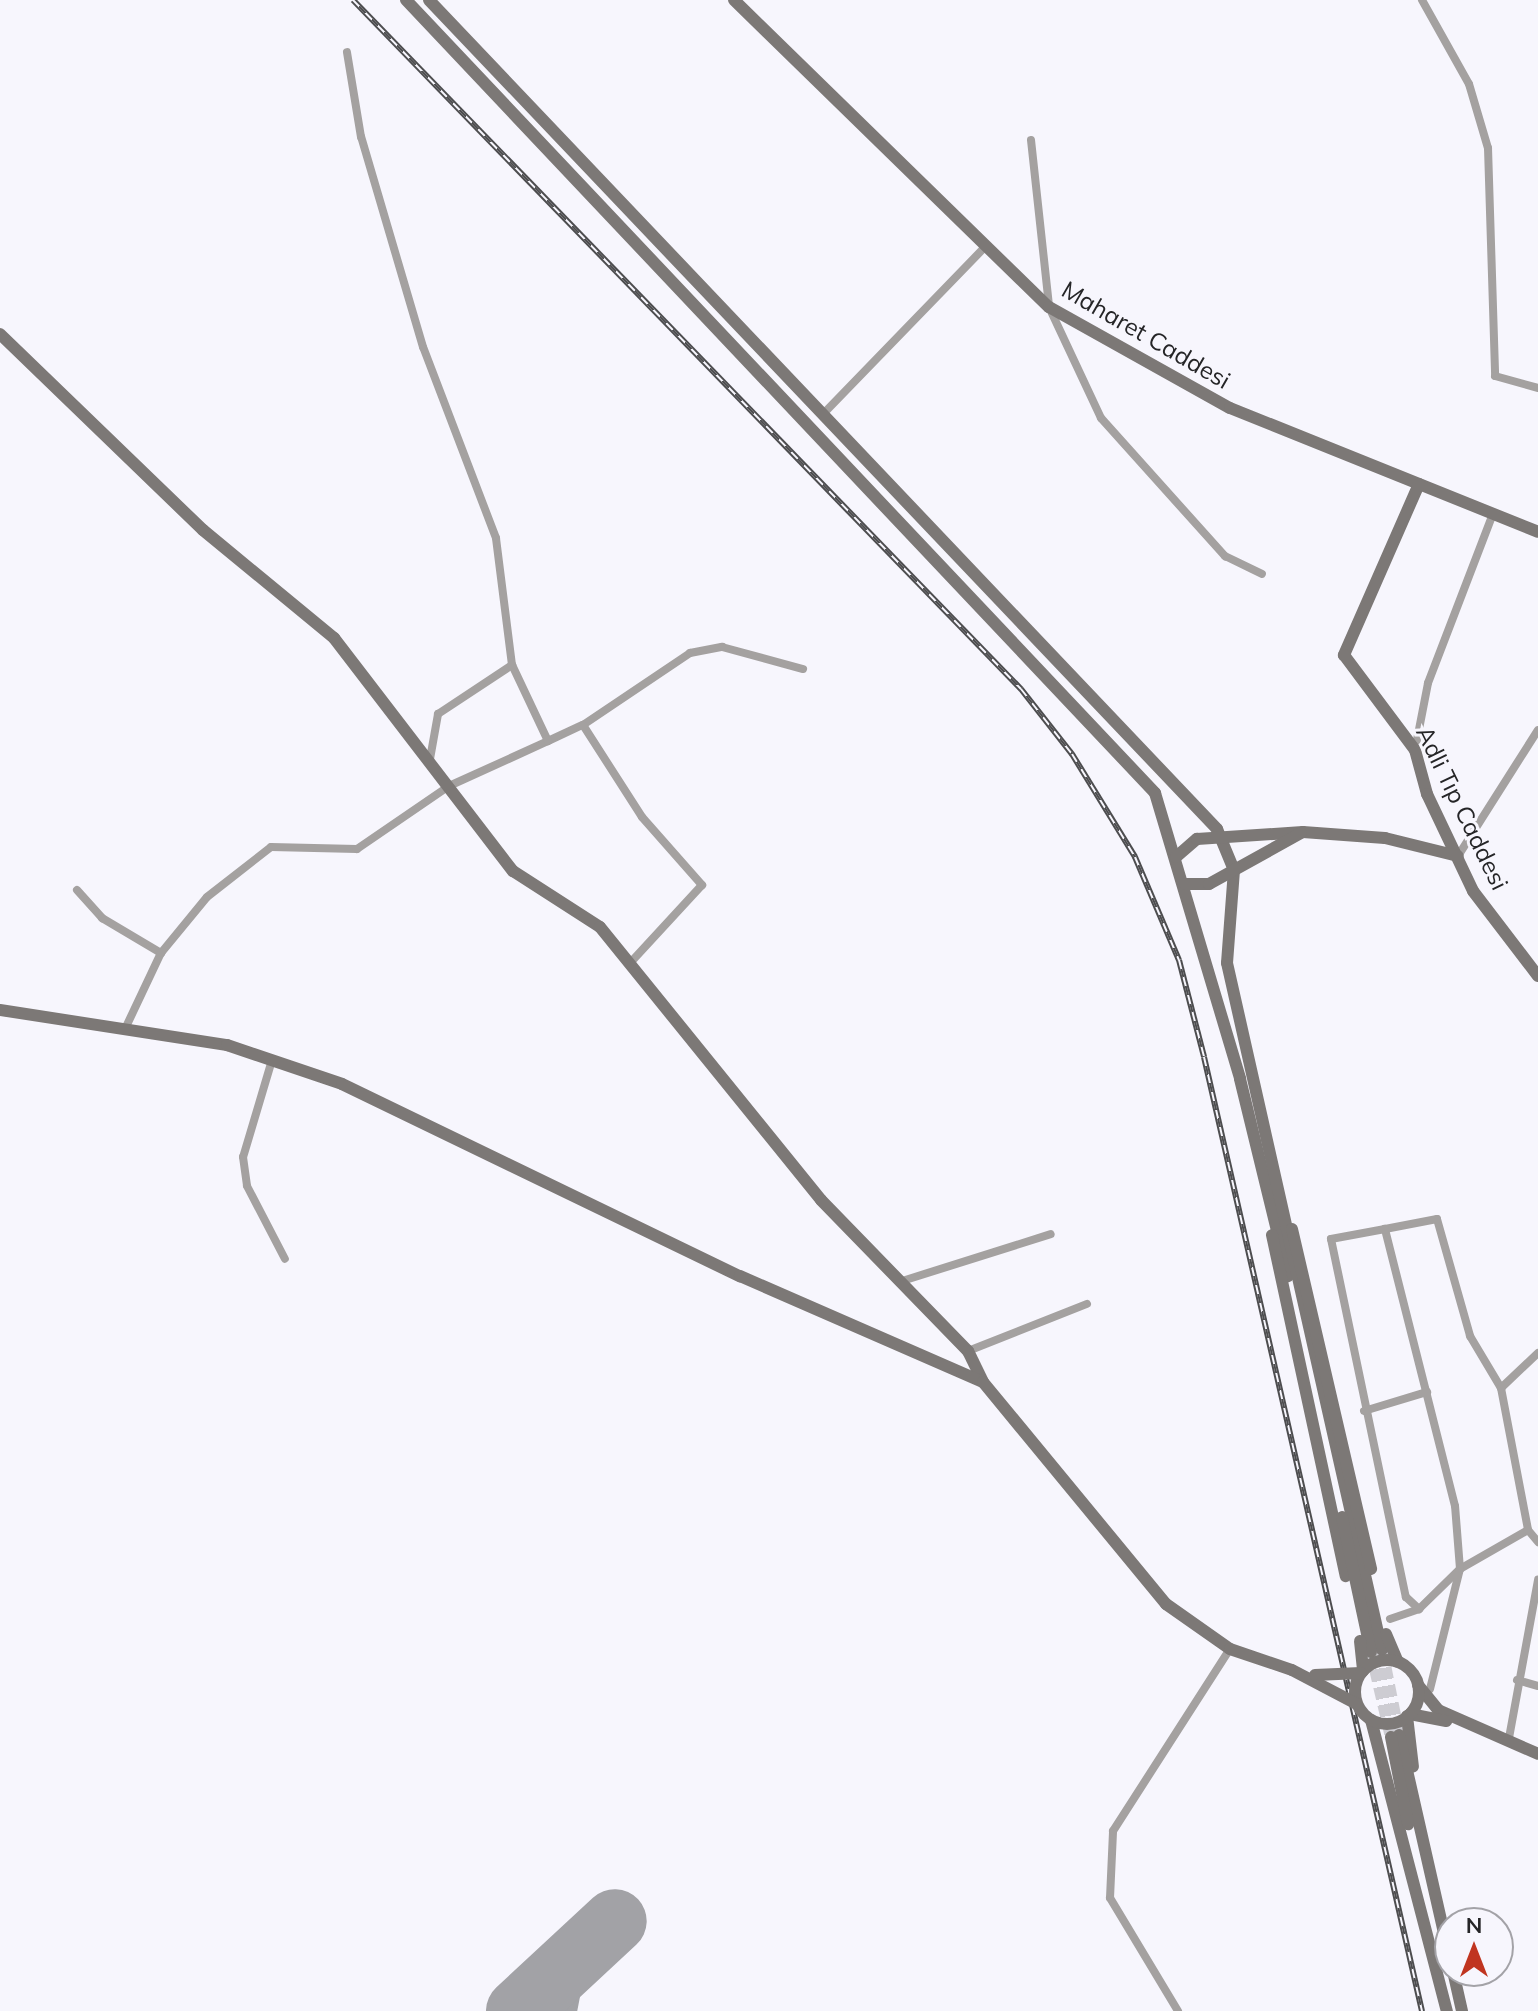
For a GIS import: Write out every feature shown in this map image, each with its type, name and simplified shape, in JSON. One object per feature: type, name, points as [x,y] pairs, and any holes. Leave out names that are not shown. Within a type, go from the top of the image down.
[{"type":"main road","points":[[406,0],[1114,745],[1155,793],[1185,884],[1276,1206],[1298,1243],[1398,1662],[1424,1687],[1438,1710],[1538,1756]]},
{"type":"main road","points":[[429,0],[826,411],[1219,835],[1234,870],[1227,963],[1276,1206],[1376,1651]]},
{"type":"main road","name":"Maharet Caddesi","points":[[734,0],[1049,307],[1230,408],[1538,532]]},
{"type":"main road","points":[[0,334],[203,530],[334,638],[430,759],[513,871],[553,903],[579,908],[631,962],[821,1200],[968,1351],[983,1382],[1166,1604],[1230,1649],[1292,1670],[1341,1679],[1362,1672],[1378,1661],[1398,1662]]},
{"type":"main road","name":"Adli Tıp Caddesi","points":[[1419,484],[1344,655],[1415,750],[1427,794],[1473,891],[1538,976]]},
{"type":"main road","points":[[1176,857],[1197,839],[1219,835],[1303,832],[1385,838],[1458,856]]},
{"type":"main road","points":[[1185,884],[1209,884],[1303,832]]},
{"type":"main road","points":[[0,1010],[227,1045],[272,1060],[500,1155],[740,1276],[983,1382]]},
{"type":"main road","points":[[1276,1206],[1273,1250],[1358,1628],[1362,1672],[1357,1704]]},
{"type":"main road","points":[[1292,1670],[1357,1704],[1371,1720],[1448,2011]]},
{"type":"main road","points":[[1424,1687],[1409,1715],[1418,1793],[1444,1907]]},
{"type":"main road","points":[[1371,1720],[1392,1723],[1409,1715],[1509,1738],[1538,1756]]},
{"type":"main road","points":[[1434,1938],[1395,1736],[1437,1907]]},
{"type":"main road","points":[[1443,1987],[1448,2011]]},
{"type":"main road","points":[[1458,1987],[1463,2011]]},
{"type":"street","points":[[1422,0],[1469,84],[1488,148],[1495,376],[1538,388]]},
{"type":"street","points":[[347,52],[361,137],[423,347],[496,538],[512,665],[548,741]]},
{"type":"street","points":[[1031,140],[1049,307],[1101,418],[1225,556],[1262,574]]},
{"type":"street","points":[[826,411],[986,246]]},
{"type":"street","points":[[1415,750],[1428,683],[1493,514]]},
{"type":"street","points":[[125,1029],[161,953],[207,897],[271,847],[357,849],[449,786],[583,725],[690,653],[722,647],[803,669]]},
{"type":"street","points":[[430,759],[438,714],[512,665]]},
{"type":"street","points":[[583,725],[642,817],[702,885],[631,962]]},
{"type":"street","points":[[1458,856],[1538,730]]},
{"type":"street","points":[[77,890],[102,918],[161,953]]},
{"type":"street","points":[[272,1060],[243,1157],[247,1186],[285,1259]]},
{"type":"street","points":[[1419,1609],[1406,1597],[1364,1411],[1331,1239],[1437,1219],[1470,1336],[1501,1388],[1528,1530],[1538,1542]]},
{"type":"street","points":[[1385,1229],[1455,1506],[1460,1569],[1424,1687]]},
{"type":"street","points":[[898,1282],[1051,1234]]},
{"type":"street","points":[[968,1351],[1087,1304]]},
{"type":"street","points":[[1501,1388],[1538,1353]]},
{"type":"street","points":[[1364,1411],[1427,1392]]},
{"type":"street","points":[[1387,1625],[1419,1609],[1460,1569],[1528,1530]]},
{"type":"street","points":[[1509,1738],[1517,1680],[1538,1580]]},
{"type":"street","points":[[1178,2011],[1110,1898],[1113,1831],[1230,1649]]},
{"type":"street","points":[[1517,1680],[1538,1686]]},
{"type":"taxiway","points":[[564,2011],[574,1959]]},
{"type":"runway","points":[[518,2011],[615,1921]]},
{"type":"tunnel","points":[[1382,1650],[1399,1735]]},
{"type":"tunnel","points":[[1371,1652],[1391,1737]]},
{"type":"railway","points":[[353,0],[1021,689],[1072,754],[1135,857],[1179,960],[1204,1057],[1422,2011]]}]
